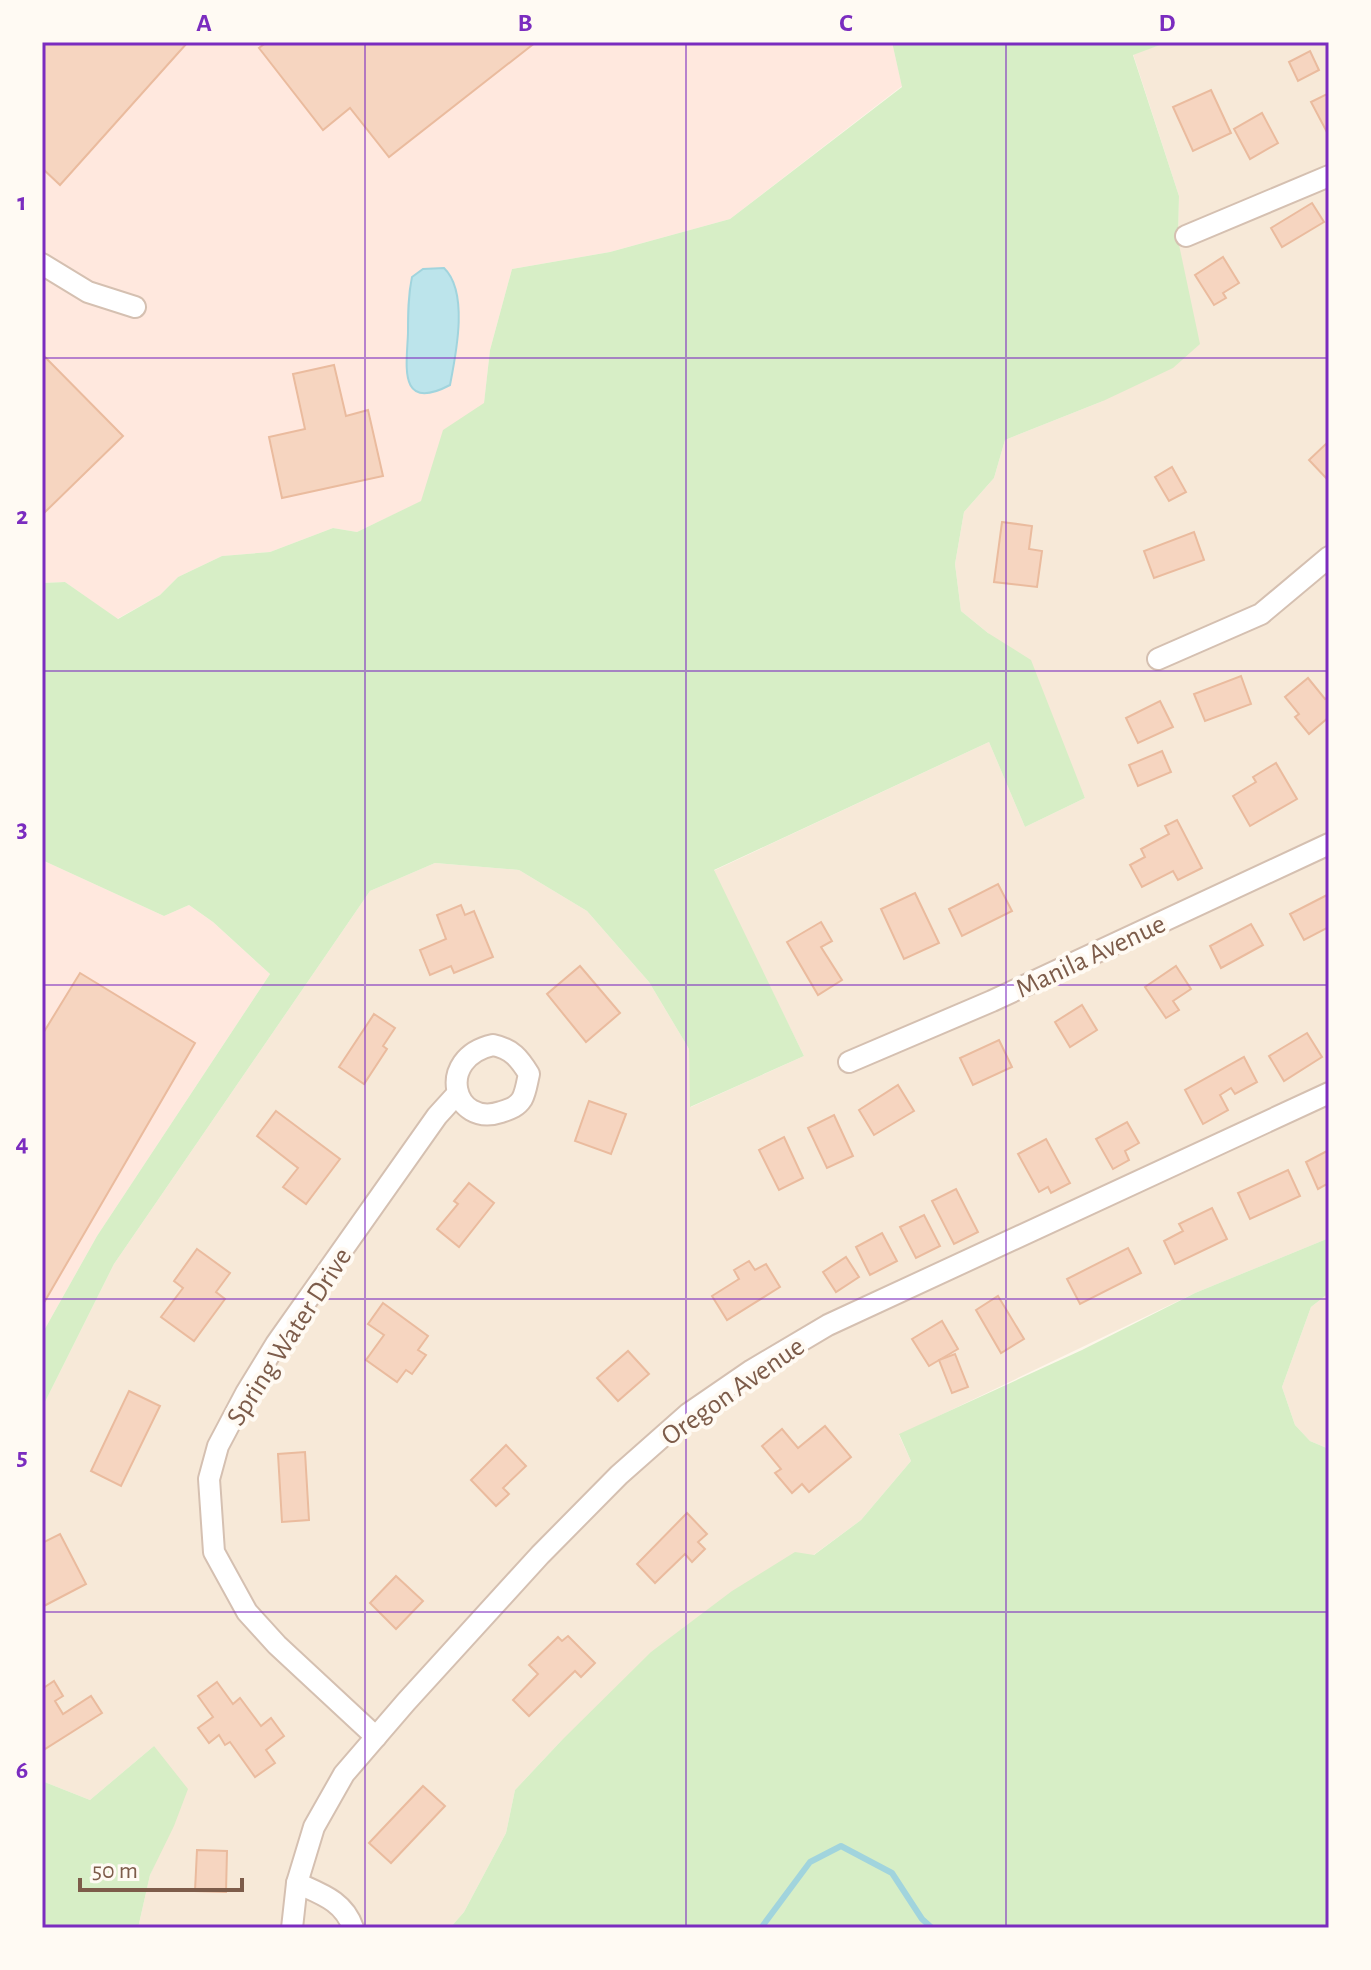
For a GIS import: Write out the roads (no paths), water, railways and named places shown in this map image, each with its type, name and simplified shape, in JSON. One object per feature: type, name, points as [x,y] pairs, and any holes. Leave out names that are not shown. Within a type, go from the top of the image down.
[{"type":"street","points":[[1186,236],[1329,176]]},
{"type":"street","points":[[42,264],[88,292],[135,307]]},
{"type":"street","points":[[1158,659],[1261,614],[1329,557]]},
{"type":"street","name":"Manila Avenue","points":[[849,1062],[992,1001],[1329,844]]},
{"type":"street","name":"Oregon Avenue","points":[[292,1928],[297,1883],[314,1827],[344,1774],[540,1555],[619,1475],[688,1414],[752,1370],[828,1325],[1329,1093]]},
{"type":"street","name":"Spring Water Drive","points":[[376,1737],[277,1645],[240,1600],[214,1552],[209,1518],[209,1479],[218,1446],[276,1344],[437,1116],[457,1094]]},
{"type":"street","points":[[297,1883],[337,1902],[348,1913],[353,1928]]},
{"type":"water","points":[[444,268],[456,292],[459,324],[450,385],[421,393],[413,389],[407,370],[408,305],[412,277],[423,269]]},
{"type":"waterway","points":[[761,1928],[810,1862],[841,1846],[892,1873],[922,1919],[932,1928]]}]
